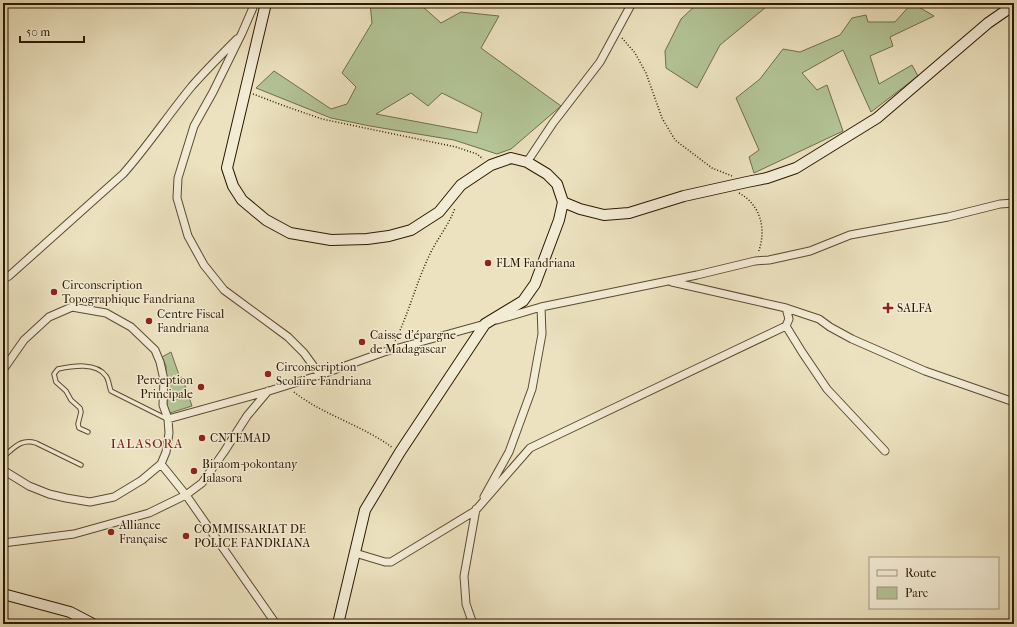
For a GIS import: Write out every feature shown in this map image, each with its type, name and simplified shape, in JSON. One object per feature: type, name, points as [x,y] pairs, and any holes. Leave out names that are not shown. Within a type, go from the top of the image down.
[{"type":"main road","points":[[266,3],[244,90],[227,168],[233,186],[242,200],[266,220],[290,233],[331,240],[367,239],[389,236],[411,230],[439,212],[460,185],[491,165],[511,158],[527,162],[547,174],[557,184],[563,202],[559,220],[535,284],[523,301],[485,324],[371,498],[365,510],[338,624]]},
{"type":"main road","points":[[563,202],[580,209],[604,215],[628,214],[684,196],[767,178],[796,168],[877,118],[988,24],[1014,5]]},
{"type":"main road","points":[[3,594],[70,612],[93,624]]},
{"type":"street","points":[[255,3],[213,92],[194,126],[178,178],[177,198],[188,236],[204,266],[224,290],[288,337],[304,353],[320,375]]},
{"type":"street","points":[[527,162],[553,123],[600,62],[632,3]]},
{"type":"street","points":[[3,279],[9,276],[123,174],[138,157],[193,85],[242,33]]},
{"type":"street","points":[[168,419],[287,386],[384,352],[541,307],[728,269],[755,261],[769,260],[810,251],[850,235],[948,217],[1000,204],[1014,203]]},
{"type":"street","points":[[668,281],[786,308],[819,319],[852,339],[925,371],[1014,402]]},
{"type":"street","points":[[3,370],[24,340],[48,316],[72,307],[106,313],[132,327],[155,350],[160,362],[164,380],[163,405],[168,419],[168,439],[166,452],[161,464],[142,480],[114,497],[90,502],[49,494],[29,486],[3,470]]},
{"type":"street","points":[[473,624],[466,604],[464,576],[475,511],[509,452],[532,389],[542,334],[541,307]]},
{"type":"street","points":[[355,553],[385,562],[391,562],[475,511],[530,448],[786,326],[789,319],[786,308]]},
{"type":"street","points":[[786,326],[827,389],[885,451]]},
{"type":"street","points":[[3,544],[74,534],[149,513],[186,495],[202,483],[247,416],[268,391]]},
{"type":"street","points":[[161,464],[186,495],[276,624]]},
{"type":"lane","points":[[88,432],[79,428],[80,408],[56,382],[54,374],[58,369],[87,366],[103,372],[108,377],[111,391],[168,419]]},
{"type":"lane","points":[[3,457],[21,442],[28,441],[36,443],[81,465]]},
{"type":"path","points":[[616,32],[635,53],[646,73],[662,118],[675,140],[712,168],[733,176]]},
{"type":"path","points":[[244,90],[322,119],[456,146],[477,154],[491,165]]},
{"type":"path","points":[[726,186],[744,196],[755,207],[762,220],[761,244],[755,261]]},
{"type":"path","points":[[384,352],[394,344],[405,322],[430,254],[441,236],[456,204]]},
{"type":"path","points":[[287,386],[307,402],[378,436],[400,452]]},
{"type":"green space","points":[[370,3],[421,3],[422,6],[441,23],[461,12],[499,16],[481,48],[561,106],[511,149],[497,154],[454,140],[331,118],[256,88],[274,71],[331,109],[347,104],[356,87],[342,73],[372,23]],"holes":[[[411,93],[428,106],[442,93],[482,113],[477,133],[376,114]]]},
{"type":"green space","points":[[698,3],[771,3],[720,45],[697,88],[666,68],[665,51],[681,19]]},
{"type":"green space","points":[[912,3],[934,16],[890,37],[893,46],[870,56],[879,84],[912,65],[918,76],[871,112],[843,50],[802,73],[817,90],[827,85],[843,131],[754,173],[749,157],[759,150],[736,98],[760,79],[783,49],[800,52],[840,35],[852,18],[866,15],[868,22],[895,22]]},
{"type":"green space","points":[[171,352],[192,406],[170,413],[167,407],[166,366],[162,357]]},
{"type":"place","name":"FLM Fandriana","points":[[488,263]]},
{"type":"place","name":"Circonscription Topographique Fandriana","points":[[54,292]]},
{"type":"place","name":"SALFA","points":[[888,308]]},
{"type":"place","name":"Centre Fiscal Fandriana","points":[[149,321]]},
{"type":"place","name":"Caisse d'épargne de Madagascar","points":[[362,342]]},
{"type":"place","name":"Circonscription Scolaire Fandriana","points":[[268,374]]},
{"type":"place","name":"Perception Principale","points":[[201,387]]},
{"type":"place","name":"CNTEMAD","points":[[202,438]]},
{"type":"place","name":"Biraom-pokontany Ialasora","points":[[194,471]]},
{"type":"place","name":"Alliance Française","points":[[111,532]]},
{"type":"place","name":"COMMISSARIAT DE POLICE FANDRIANA","points":[[186,536]]},
{"type":"district","name":"IALASORA","points":[[147,443]]}]
